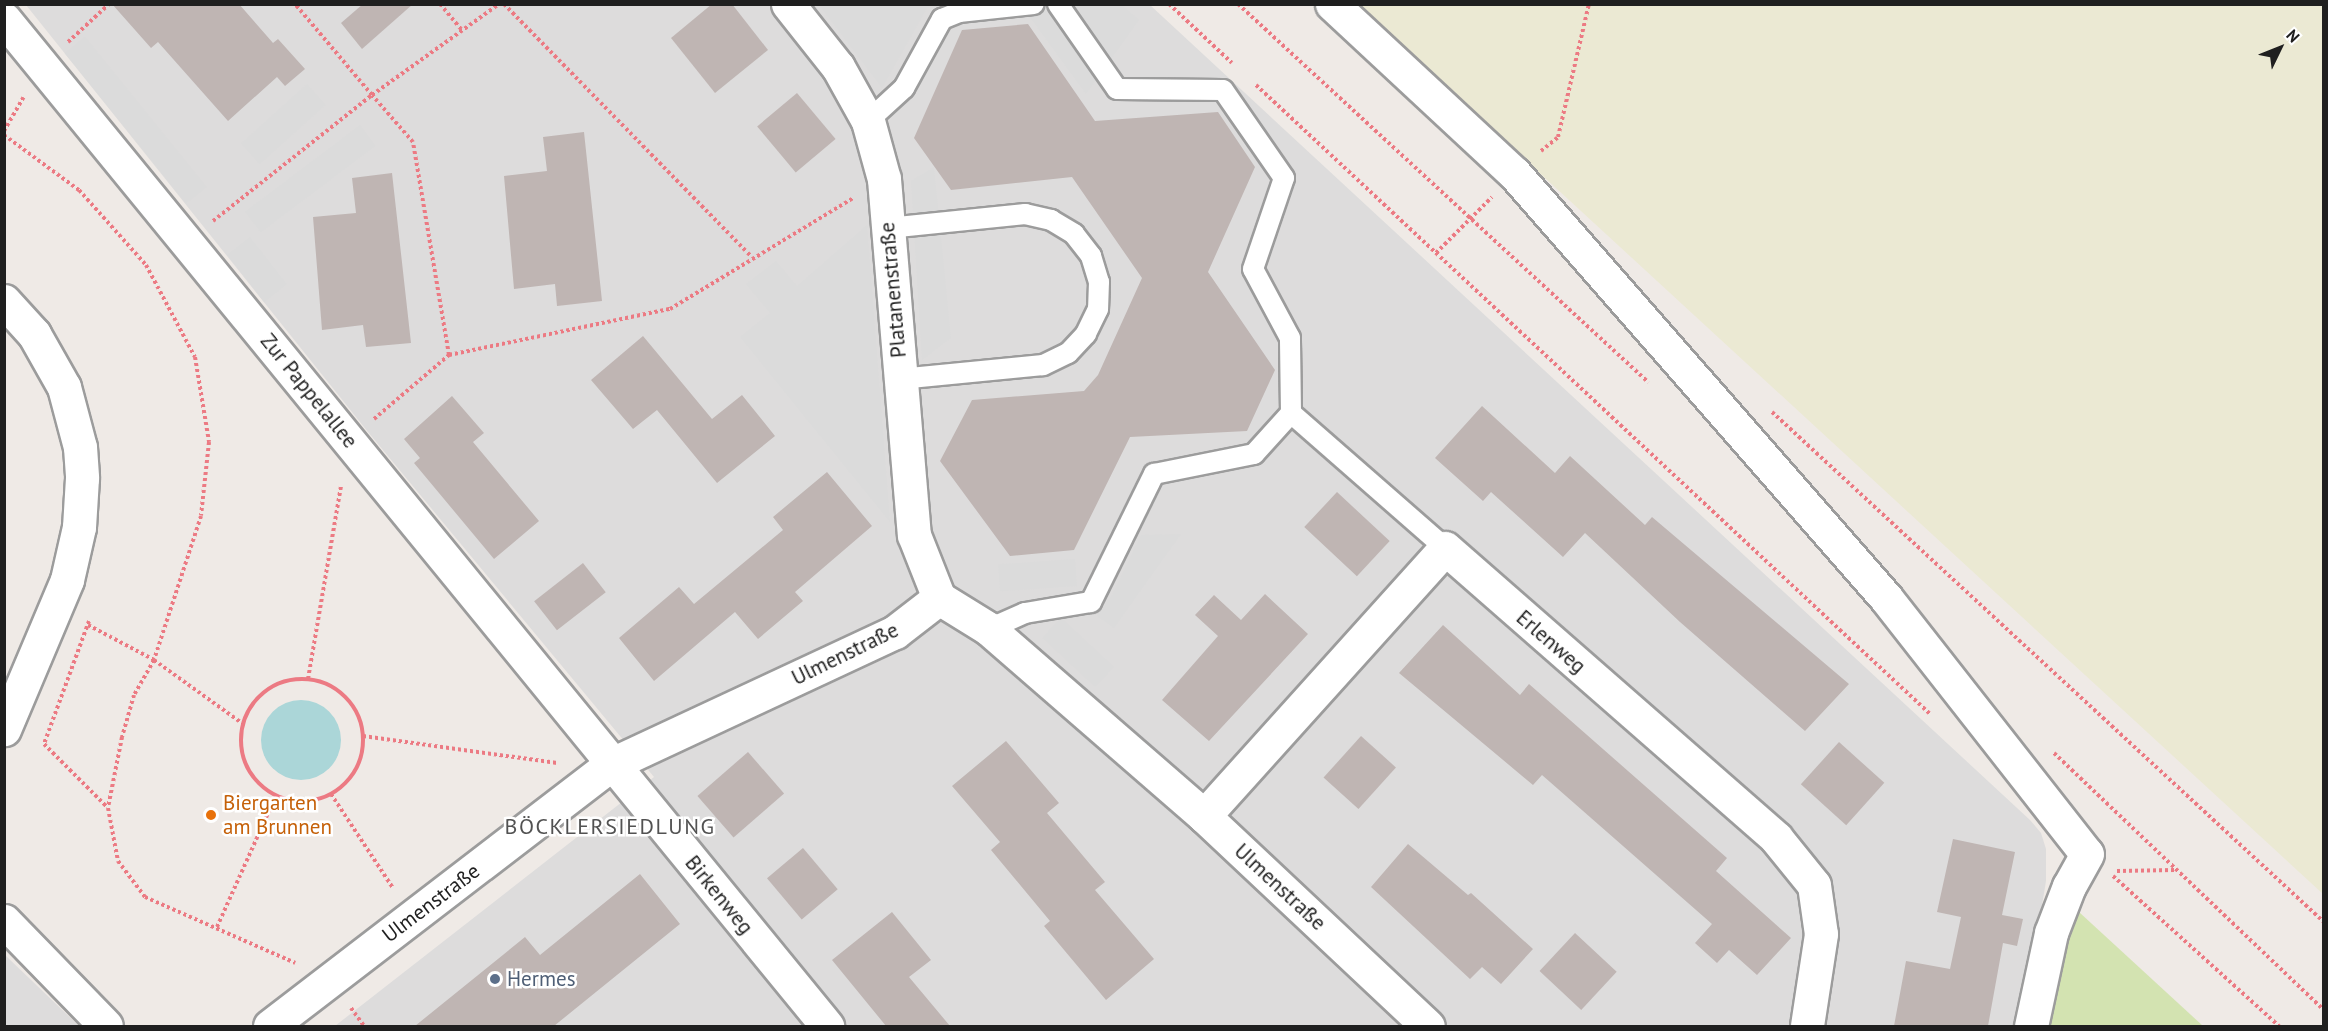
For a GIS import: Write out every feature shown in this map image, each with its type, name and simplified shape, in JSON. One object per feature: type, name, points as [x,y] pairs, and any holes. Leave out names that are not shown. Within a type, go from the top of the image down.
[{"type":"street","name":"Platanenstraße","points":[[788,4],[838,67],[868,121],[884,179],[914,535],[939,598]]},
{"type":"street","points":[[1332,4],[1514,173],[1886,598],[2097,863],[2069,886],[2051,933],[2031,1026]]},
{"type":"street","name":"Zur Pappelallee","points":[[4,19],[612,765]]},
{"type":"street","points":[[4,301],[34,334],[64,387],[80,447],[79,527],[67,580],[4,729]]},
{"type":"street","points":[[1204,816],[1445,548]]},
{"type":"street","name":"Erlenweg","points":[[1445,548],[1776,838],[1814,885],[1821,934],[1808,1026]]},
{"type":"street","name":"Ulmenstraße","points":[[270,1026],[612,765],[895,632],[939,598],[989,629],[1204,816],[1428,1026]]},
{"type":"street","name":"Birkenweg","points":[[612,765],[826,1026]]},
{"type":"street","points":[[4,921],[105,1026]]},
{"type":"lane","points":[[868,121],[904,88],[942,19],[958,12],[1034,4]]},
{"type":"lane","points":[[989,629],[1025,613],[1091,602],[1155,474],[1254,454],[1292,413],[1290,338],[1253,270],[1284,178],[1223,90],[1117,89],[1058,4]]},
{"type":"lane","points":[[888,228],[1025,214],[1051,220],[1080,242],[1091,256],[1099,282],[1098,309],[1086,334],[1068,354],[1043,365],[900,379]]},
{"type":"lane","points":[[1292,413],[1445,548]]},
{"type":"path","points":[[67,43],[110,4]]},
{"type":"path","points":[[295,4],[413,142],[449,355]]},
{"type":"path","points":[[440,4],[461,29]]},
{"type":"path","points":[[187,242],[372,95],[461,29],[499,4]]},
{"type":"path","points":[[504,4],[752,257]]},
{"type":"path","points":[[1169,4],[1238,69]]},
{"type":"path","points":[[1238,4],[1652,386]]},
{"type":"path","points":[[1436,253],[1514,173],[1558,137],[1589,4]]},
{"type":"path","points":[[1247,77],[1936,718]]},
{"type":"path","points":[[4,135],[79,190],[146,265],[195,357],[209,442],[201,516],[154,660],[134,695],[108,808],[118,861],[146,897],[330,979]]},
{"type":"path","points":[[308,679],[349,440],[449,355],[670,309],[752,257],[884,179]]},
{"type":"path","points":[[1769,409],[2324,922]]},
{"type":"path","points":[[88,625],[154,660],[243,724]]},
{"type":"path","points":[[308,679],[342,693],[357,713],[363,736],[355,770],[331,794],[298,801],[276,795],[249,771],[242,747],[243,724],[263,693],[284,681],[308,679]]},
{"type":"path","points":[[363,736],[545,763],[612,765]]},
{"type":"path","points":[[2050,748],[2324,1010]]},
{"type":"path","points":[[331,794],[413,918]]},
{"type":"path","points":[[217,927],[276,795]]},
{"type":"path","points":[[2097,863],[2175,870]]},
{"type":"path","points":[[2097,863],[2279,1026]]},
{"type":"shaded area","points":[[26,5],[1150,5],[2030,820],[2041,833],[2046,849],[2046,881],[2022,1026],[335,1026],[654,777],[368,432]]},
{"type":"shaded area","points":[[819,5],[934,5],[927,8],[882,88]]},
{"type":"shaded area","points":[[1021,5],[1122,5],[1139,20],[1086,94]]},
{"type":"shaded area","points":[[1356,5],[2323,5],[2323,894],[1569,200]]},
{"type":"shaded area","points":[[85,37],[206,187],[186,203],[65,53]]},
{"type":"shaded area","points":[[307,84],[326,105],[260,164],[241,144]]},
{"type":"shaded area","points":[[360,125],[376,146],[261,232],[245,212]]},
{"type":"shaded area","points":[[934,167],[951,338],[922,360],[911,181]]},
{"type":"shaded area","points":[[867,225],[890,522],[740,337],[770,313],[746,284],[776,261],[797,286]]},
{"type":"shaded area","points":[[250,237],[287,284],[264,302],[227,255]]},
{"type":"shaded area","points":[[1181,534],[1114,628],[1097,616],[1112,595],[1141,535]]},
{"type":"shaded area","points":[[1075,559],[1077,586],[1000,591],[998,564]]},
{"type":"shaded area","points":[[1061,618],[1114,667],[1095,687],[1043,638]]},
{"type":"shaded area","points":[[5,955],[79,1026],[5,1026]]},
{"type":"green space","points":[[2079,912],[2203,1026],[2047,1026],[2062,942]]},
{"type":"water","points":[[301,700],[316,703],[329,712],[338,725],[341,740],[338,755],[329,768],[316,777],[301,780],[286,777],[273,768],[264,755],[261,740],[264,725],[273,712],[286,703]]},
{"type":"building","points":[[112,4],[239,4],[273,43],[278,39],[305,69],[285,86],[277,77],[228,121],[158,42],[151,48]]},
{"type":"building","points":[[363,4],[413,4],[362,49],[341,23]]},
{"type":"building","points":[[712,4],[732,4],[768,50],[715,93],[671,38]]},
{"type":"building","points":[[1028,24],[1095,121],[1218,112],[1255,167],[1208,272],[1275,370],[1247,431],[1130,437],[1074,550],[1010,556],[940,461],[972,400],[1084,391],[1098,375],[1142,278],[1072,177],[951,190],[914,138],[962,30]]},
{"type":"building","points":[[797,93],[836,139],[796,172],[757,126]]},
{"type":"building","points":[[584,132],[602,301],[557,306],[555,284],[514,289],[504,176],[547,171],[543,137]]},
{"type":"building","points":[[392,173],[411,343],[366,347],[363,325],[322,330],[313,217],[356,213],[352,178]]},
{"type":"building","points":[[643,336],[712,419],[742,395],[775,436],[717,483],[657,410],[633,429],[591,380]]},
{"type":"building","points":[[452,396],[484,433],[473,442],[539,521],[494,559],[414,463],[420,458],[404,439]]},
{"type":"building","points":[[1482,406],[1555,473],[1570,456],[1645,525],[1652,517],[1849,684],[1805,731],[1680,622],[1585,533],[1563,557],[1491,492],[1483,501],[1435,458]]},
{"type":"building","points":[[827,472],[872,526],[795,592],[803,601],[758,639],[735,612],[654,681],[619,638],[679,587],[694,604],[783,530],[773,517]]},
{"type":"building","points":[[1337,492],[1390,541],[1357,576],[1304,527]]},
{"type":"building","points":[[583,563],[606,592],[557,630],[534,601]]},
{"type":"building","points":[[1265,594],[1308,634],[1209,741],[1162,700],[1218,636],[1195,615],[1214,595],[1241,620]]},
{"type":"building","points":[[1443,625],[1520,695],[1529,684],[1727,858],[1716,871],[1791,938],[1757,975],[1729,950],[1717,963],[1695,943],[1712,924],[1542,775],[1533,785],[1399,673]]},
{"type":"building","points":[[1361,736],[1396,767],[1358,809],[1324,778]]},
{"type":"building","points":[[1006,741],[1059,803],[1047,813],[1105,882],[1095,890],[1154,959],[1106,1000],[1044,926],[1050,921],[991,850],[1000,842],[952,786]]},
{"type":"building","points":[[1839,742],[1884,783],[1846,825],[1801,784]]},
{"type":"building","points":[[748,752],[784,794],[734,837],[697,796]]},
{"type":"building","points":[[1953,839],[2015,852],[2002,915],[2023,919],[2017,946],[2003,943],[1988,1026],[1894,1026],[1906,961],[1950,969],[1961,917],[1937,912]]},
{"type":"building","points":[[1408,844],[1468,895],[1471,893],[1533,949],[1501,984],[1482,967],[1470,979],[1371,887]]},
{"type":"building","points":[[803,848],[838,889],[802,920],[767,878]]},
{"type":"building","points":[[640,874],[680,924],[554,1026],[415,1026],[525,937],[540,955]]},
{"type":"building","points":[[892,912],[931,960],[909,977],[950,1026],[886,1026],[832,960]]},
{"type":"building","points":[[1575,933],[1617,972],[1581,1010],[1540,971]]},
{"type":"place","name":"Biergarten am Brunnen","points":[[211,815]]},
{"type":"place","name":"Hermes","points":[[495,979]]},
{"type":"district","name":"BÖCKLERSIEDLUNG","points":[[610,827]]}]
